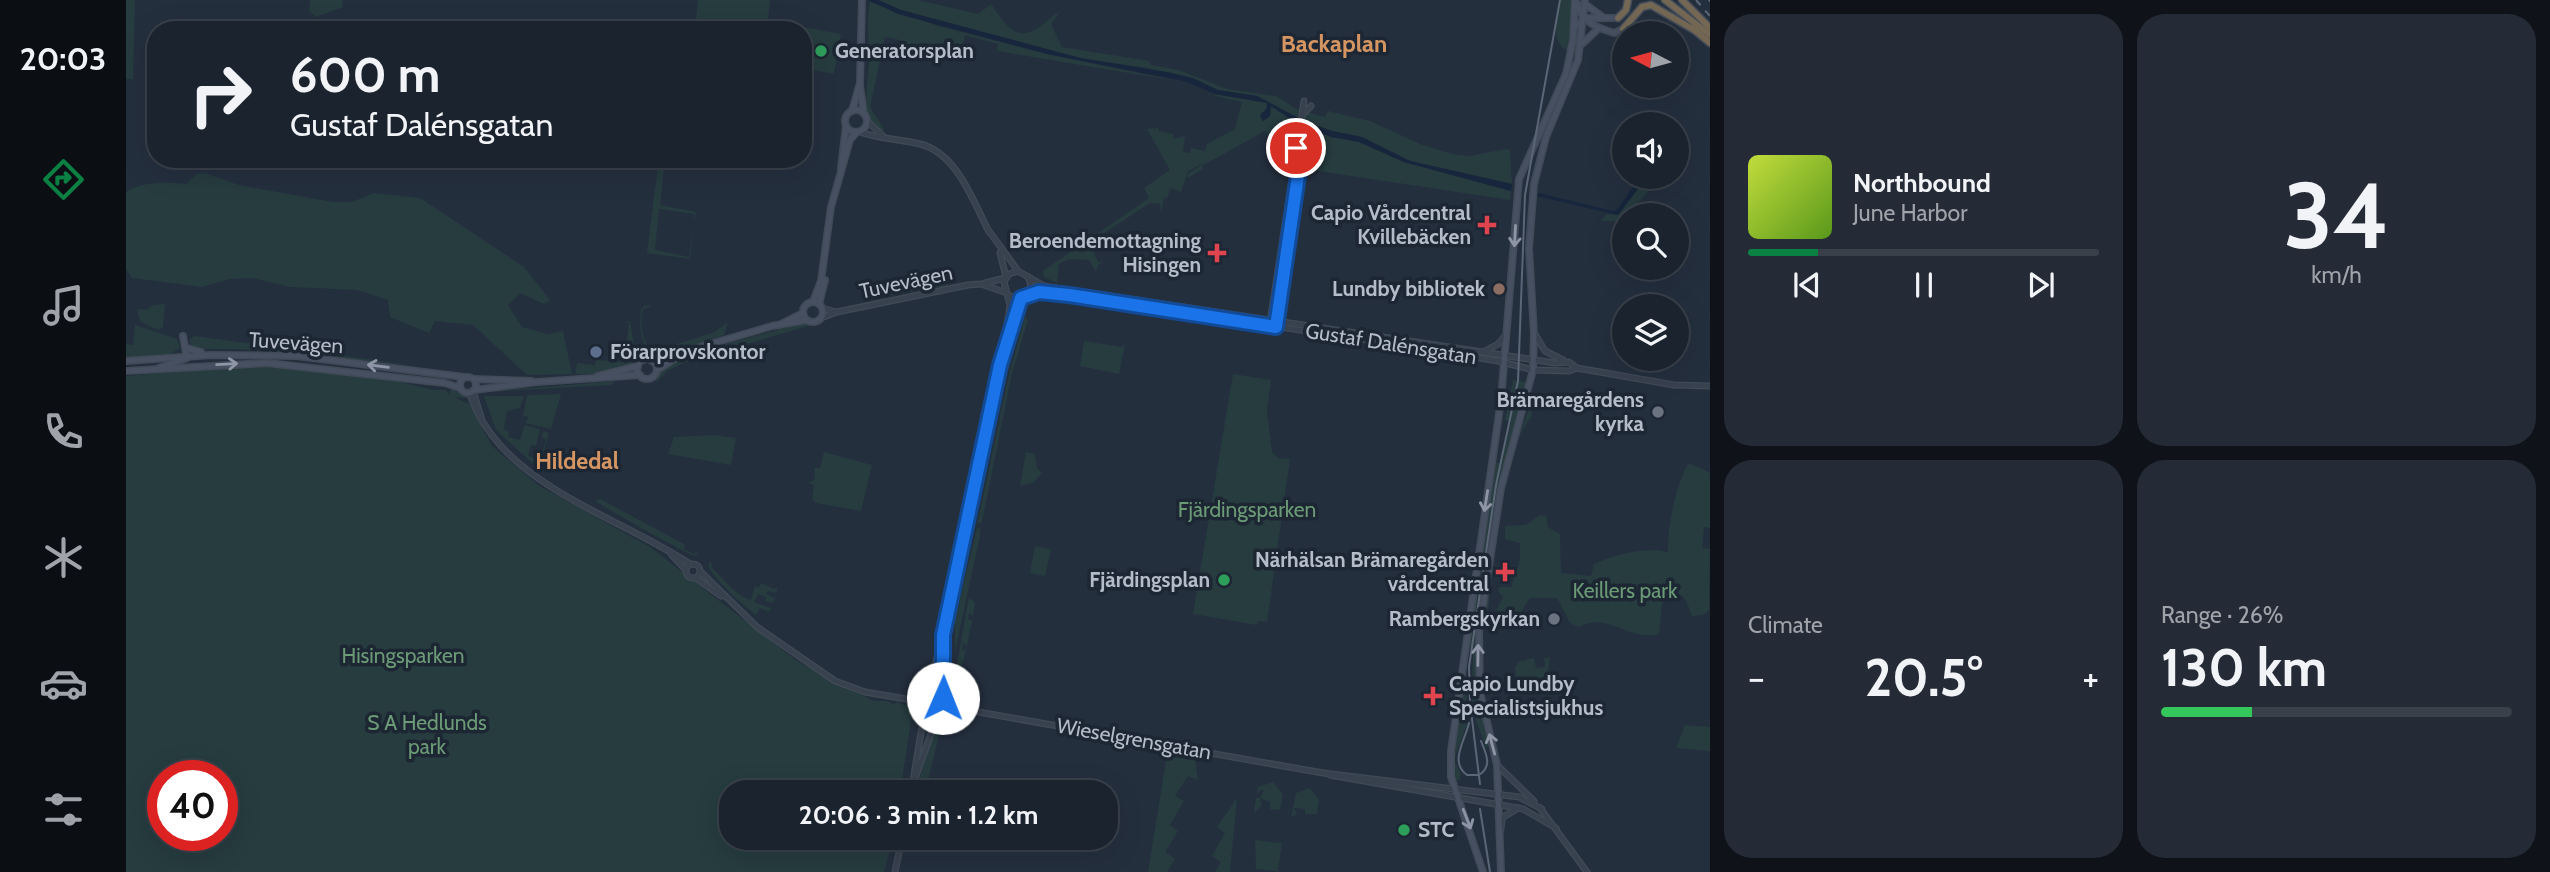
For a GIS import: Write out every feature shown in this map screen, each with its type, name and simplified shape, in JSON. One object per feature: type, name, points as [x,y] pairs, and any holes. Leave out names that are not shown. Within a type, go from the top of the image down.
[{"type":"highway","points":[[1618,18],[1626,10],[1628,0]]},
{"type":"highway","points":[[1654,0],[1696,31]]},
{"type":"highway","points":[[1665,0],[1709,39]]},
{"type":"highway","points":[[1682,0],[1710,28]]},
{"type":"highway","points":[[1630,21],[1642,7],[1651,5],[1679,21]]},
{"type":"highway","points":[[1689,27],[1709,39]]},
{"type":"main road","points":[[821,318],[818,305],[826,272],[826,244],[841,175],[850,140],[867,121],[860,83],[862,0]]},
{"type":"main road","points":[[1576,0],[1584,18],[1612,32]]},
{"type":"main road","points":[[1483,872],[1455,789],[1450,754],[1505,354],[1520,172],[1562,85],[1575,26],[1576,0]]},
{"type":"main road","points":[[1500,872],[1497,765],[1480,692],[1479,631],[1498,502],[1533,370],[1534,334],[1529,248],[1534,184],[1545,137],[1575,69],[1582,44],[1585,2]]},
{"type":"main road","points":[[1585,2],[1607,19]]},
{"type":"main road","points":[[1575,26],[1584,18],[1618,18]]},
{"type":"main road","points":[[1582,44],[1600,28]]},
{"type":"main road","points":[[841,175],[846,117],[852,111],[860,83]]},
{"type":"main road","points":[[852,111],[864,114]]},
{"type":"main road","points":[[846,126],[858,132]]},
{"type":"main road","name":"Tuvevägen","points":[[779,325],[803,313],[805,306],[818,305]]},
{"type":"main road","points":[[803,313],[806,320]]},
{"type":"main road","name":"Tuvevägen","points":[[592,378],[638,366],[644,360],[652,361],[685,353],[779,325],[806,320],[814,322],[821,318]]},
{"type":"main road","points":[[159,368],[185,360],[187,348],[183,339],[180,352],[169,358]]},
{"type":"main road","points":[[187,348],[196,352],[245,354]]},
{"type":"main road","name":"Tuvevägen","points":[[126,371],[246,363],[294,364],[450,384],[472,391],[537,382],[640,375],[650,378],[657,370],[685,353]]},
{"type":"main road","name":"Tuvevägen","points":[[126,361],[245,354],[324,359],[474,379],[537,382]]},
{"type":"main road","points":[[652,361],[657,370]]},
{"type":"main road","points":[[638,366],[640,375]]},
{"type":"main road","points":[[460,388],[459,382],[464,377]]},
{"type":"main road","points":[[472,391],[474,379]]},
{"type":"street","points":[[1273,324],[1296,168],[1301,155],[1296,148],[1304,101]]},
{"type":"street","points":[[1302,115],[1311,106]]},
{"type":"street","points":[[867,121],[876,132],[887,137]]},
{"type":"street","points":[[858,132],[923,144],[951,163],[1003,259],[1010,307],[943,635],[929,695],[924,702],[914,780]]},
{"type":"street","points":[[989,231],[1018,271],[1028,277],[1030,287],[1022,297],[1000,365]]},
{"type":"street","points":[[1005,277],[1018,271]]},
{"type":"street","name":"Tuvevägen","points":[[821,318],[837,312],[1005,277]]},
{"type":"street","name":"Gustaf Dalénsgatan","points":[[1028,277],[1044,286],[1504,362],[1533,370],[1569,372],[1577,368]]},
{"type":"street","name":"Tuvevägen","points":[[981,284],[1007,294]]},
{"type":"street","name":"Gustaf Dalénsgatan","points":[[1022,297],[1039,292],[1069,295],[1564,361]]},
{"type":"street","points":[[1007,294],[1022,297]]},
{"type":"street","name":"Tuvevägen","points":[[818,305],[837,312]]},
{"type":"street","points":[[1484,351],[1498,344],[1507,330]]},
{"type":"street","name":"Gustaf Dalénsgatan","points":[[1534,334],[1545,351],[1577,368]]},
{"type":"street","points":[[1577,368],[1674,385],[1710,386]]},
{"type":"street","points":[[472,391],[474,410],[497,443],[547,484],[671,554],[697,565],[725,598],[763,632],[835,681],[865,692],[924,702]]},
{"type":"street","points":[[671,554],[689,576],[725,598]]},
{"type":"street","points":[[685,570],[690,564]]},
{"type":"street","points":[[696,578],[701,572]]},
{"type":"street","points":[[914,780],[938,714],[945,706],[943,635]]},
{"type":"street","points":[[929,695],[935,694],[943,698]]},
{"type":"street","name":"Wieselgrensgatan","points":[[945,706],[1361,779]]},
{"type":"street","points":[[925,709],[930,714],[938,714]]},
{"type":"street","points":[[1497,765],[1542,809],[1587,872]]},
{"type":"street","points":[[1361,779],[1523,798],[1542,809]]},
{"type":"street","points":[[1361,779],[1518,808],[1535,814],[1556,828]]},
{"type":"street","points":[[1499,843],[1502,818],[1518,808]]},
{"type":"street","points":[[895,872],[900,850]]},
{"type":"green space","points":[[126,0],[135,0],[133,79],[126,79]]},
{"type":"green space","points":[[310,0],[342,0],[343,7],[316,17],[309,11]]},
{"type":"green space","points":[[698,0],[770,0],[768,21],[696,20]]},
{"type":"green space","points":[[878,0],[918,0],[978,14],[991,4],[1007,25],[1018,33],[1033,31],[1060,12],[1051,24],[1062,47],[1149,61],[1151,65],[1179,70],[1227,89],[1276,96],[1298,110],[1325,117],[1328,111],[1370,121],[1420,144],[1452,154],[1470,156],[1510,150],[1512,184],[1410,161],[1362,137],[1332,131],[1304,121],[1257,96],[1218,90],[1147,68],[1080,58],[901,10]]},
{"type":"green space","points":[[1561,0],[1573,0],[1568,51],[1562,47],[1556,35]]},
{"type":"green space","points":[[870,2],[938,26],[1047,54],[1177,81],[997,51],[998,44],[965,35],[962,50],[903,47],[904,41],[885,37],[870,107],[884,129],[882,132],[870,118],[866,99]]},
{"type":"green space","name":"Generatorsplan","points":[[812,29],[841,34],[834,74],[812,70]]},
{"type":"green space","points":[[1215,94],[1267,103],[1266,110],[1260,114],[1263,121],[1270,116],[1270,106],[1319,133],[1359,142],[1404,162],[1511,191],[1510,200],[1305,169],[1305,139],[1289,144],[1272,142],[1265,131],[1202,166],[1203,169],[1188,178],[1188,174],[1206,162],[1188,171],[1181,192],[1171,188],[1167,198],[1164,198],[1161,213],[1160,204],[1150,203],[1089,243],[1098,262],[1104,261],[1096,271],[1089,260],[1069,259],[1059,264],[1057,283],[1044,277],[1043,271],[1149,198],[1144,188],[1170,170],[1147,129],[1159,128],[1159,131],[1173,134],[1174,139],[1185,136],[1183,152],[1190,153],[1191,148],[1205,151],[1207,144],[1235,129],[1242,102]]},
{"type":"green space","points":[[658,168],[678,168],[664,169],[660,205],[696,212],[695,220],[694,214],[659,209],[655,250],[689,257],[694,227],[690,259],[647,253]]},
{"type":"green space","points":[[205,173],[239,185],[333,202],[352,202],[374,193],[420,198],[524,267],[550,300],[544,304],[520,293],[508,305],[522,327],[548,334],[563,331],[572,374],[527,375],[473,325],[435,321],[429,333],[390,317],[388,300],[357,290],[290,287],[253,278],[229,279],[202,287],[132,278],[126,269],[126,192],[147,184],[186,184],[196,174]]},
{"type":"green space","points":[[1638,189],[1650,189],[1638,203],[1627,203]]},
{"type":"green space","points":[[1607,214],[1612,214],[1612,221],[1601,221]]},
{"type":"green space","points":[[947,275],[948,286],[887,296],[891,278],[897,277],[898,284]]},
{"type":"green space","points":[[165,304],[163,327],[158,330],[140,321],[137,309],[146,310],[153,305]]},
{"type":"green space","points":[[645,305],[652,306],[643,309],[642,331],[652,350],[658,346],[661,349],[715,332],[728,322],[724,335],[656,359],[647,349],[642,337],[641,309]]},
{"type":"green space","points":[[1019,313],[1023,313],[978,491],[974,525],[969,525],[1012,333]]},
{"type":"green space","points":[[1025,316],[1028,320],[1012,373],[982,522],[977,525],[1008,379]]},
{"type":"green space","points":[[626,321],[630,321],[636,357],[633,364],[602,374],[575,374],[577,363],[595,365],[596,360],[624,362],[629,323]]},
{"type":"green space","points":[[801,323],[811,325],[686,362],[667,371],[656,383],[659,372],[687,355]]},
{"type":"green space","points":[[135,325],[177,339],[180,348],[169,355],[126,358],[126,344],[133,345]]},
{"type":"green space","points":[[194,336],[413,365],[238,349],[199,349],[190,345],[190,339]]},
{"type":"green space","points":[[1084,341],[1122,347],[1125,344],[1119,374],[1080,366]]},
{"type":"green space","name":"Hisingsparken","points":[[252,366],[307,369],[396,381],[433,390],[446,390],[449,395],[451,388],[468,398],[454,397],[469,404],[492,446],[538,485],[650,547],[797,661],[856,692],[871,696],[862,695],[874,701],[888,701],[894,705],[896,702],[913,708],[902,780],[719,780],[719,850],[890,850],[884,872],[126,872],[126,376]]},
{"type":"green space","name":"Fjärdingsparken","points":[[1233,374],[1271,380],[1267,411],[1272,452],[1278,458],[1290,459],[1267,622],[1258,621],[1257,625],[1193,614]]},
{"type":"green space","points":[[1513,380],[1526,382],[1492,516],[1478,612],[1476,659],[1480,704],[1489,746],[1486,747],[1472,710],[1473,648],[1468,647],[1492,480],[1496,463],[1501,463],[1511,422],[1505,420]]},
{"type":"green space","points":[[615,381],[611,385],[486,392]]},
{"type":"green space","points":[[561,394],[551,429],[525,423],[529,417],[523,416],[527,395]]},
{"type":"green space","points":[[484,396],[524,396],[520,408],[507,411],[504,429],[509,432],[508,437],[520,440],[525,425],[540,429],[536,446],[531,445],[528,456],[540,460],[546,440],[541,436],[544,431],[549,433],[539,469],[496,430]]},
{"type":"green space","points":[[1530,406],[1532,416],[1516,447],[1521,431]]},
{"type":"green space","points":[[714,435],[736,438],[731,465],[668,454],[674,437]]},
{"type":"green space","points":[[1516,447],[1507,481],[1501,511],[1506,481]]},
{"type":"green space","points":[[824,452],[872,465],[861,511],[816,503],[812,499],[814,486],[808,482],[815,480],[814,468],[820,468]]},
{"type":"green space","points":[[1026,452],[1035,454],[1037,468],[1042,473],[1033,483],[1020,486]]},
{"type":"green space","name":"Keillers park","points":[[1689,463],[1710,473],[1710,528],[1704,527],[1702,548],[1710,549],[1709,610],[1703,615],[1692,616],[1683,597],[1670,593],[1663,595],[1659,634],[1638,634],[1599,622],[1579,627],[1570,623],[1557,598],[1530,598],[1515,621],[1499,617],[1497,609],[1503,597],[1498,591],[1500,587],[1511,587],[1520,560],[1520,543],[1505,539],[1505,526],[1526,525],[1540,515],[1546,516],[1548,527],[1560,534],[1561,573],[1591,576],[1594,564],[1612,557],[1640,551],[1668,552],[1673,506]]},
{"type":"green space","points":[[600,499],[682,543],[685,545],[684,549],[694,554],[698,551],[696,556],[595,501]]},
{"type":"green space","points":[[1501,511],[1488,610],[1485,609]]},
{"type":"green space","points":[[977,528],[980,528],[980,536],[955,651],[955,619]]},
{"type":"green space","points":[[1035,546],[1051,549],[1045,576],[1030,573]]},
{"type":"green space","points":[[711,561],[712,568],[735,591],[751,600],[755,586],[759,588],[761,583],[774,589],[778,587],[776,593],[768,591],[766,594],[775,598],[773,603],[765,601],[766,597],[758,594],[754,602],[771,608],[769,612],[760,608],[756,615],[729,592],[711,571],[708,565]]},
{"type":"green space","points":[[969,597],[975,603],[973,616],[969,613],[968,619],[972,621],[967,646],[963,642],[962,651],[966,648],[961,671],[958,670],[957,676],[960,678],[956,679],[955,698],[953,688]]},
{"type":"green space","points":[[1550,657],[1548,673],[1541,679],[1532,677],[1524,686],[1523,683],[1517,683],[1515,668],[1518,662],[1524,660],[1525,664],[1525,660],[1534,658],[1536,668],[1545,667],[1544,658]]},
{"type":"green space","points":[[1466,660],[1467,724],[1454,760],[1461,774],[1459,781],[1455,780],[1453,756]]},
{"type":"green space","points":[[1685,725],[1710,727],[1710,751],[1676,748]]},
{"type":"green space","points":[[936,726],[940,731],[928,780],[919,780]]},
{"type":"green space","points":[[1167,754],[1195,758],[1198,780],[1188,776],[1175,796],[1184,801],[1170,825],[1178,831],[1165,852],[1175,859],[1167,872],[1148,872]]},
{"type":"green space","points":[[1273,782],[1283,794],[1280,810],[1270,809],[1270,802],[1260,798],[1264,790],[1260,790],[1257,795],[1258,787]]},
{"type":"green space","points":[[1310,788],[1319,800],[1317,814],[1305,814],[1305,809],[1294,808],[1297,814],[1291,817],[1296,793]]},
{"type":"green space","points":[[1237,798],[1230,872],[1215,872],[1221,862],[1212,856],[1225,833],[1217,827]]},
{"type":"green space","points":[[1256,798],[1260,798],[1262,805],[1254,813]]},
{"type":"green space","points":[[1255,840],[1282,843],[1278,871],[1283,872],[1256,869]]},
{"type":"water","points":[[868,0],[878,0],[901,10],[1080,58],[1167,72],[1193,78],[1218,90],[1257,96],[1304,121],[1332,131],[1362,137],[1410,161],[1512,184],[1511,191],[1404,162],[1359,142],[1331,137],[1295,122],[1271,106],[1270,116],[1263,121],[1260,116],[1267,108],[1267,103],[1215,94],[1184,81],[1047,54],[898,14]]},
{"type":"water","points":[[1632,189],[1638,189],[1627,203],[1622,203]]},
{"type":"water","points":[[1539,193],[1612,211],[1612,214],[1536,196]]},
{"type":"tram line","points":[[1480,784],[1470,703],[1469,667],[1496,485],[1518,381],[1525,195],[1560,0]]},
{"type":"tram line","points":[[1469,723],[1459,758],[1459,764],[1467,775],[1479,775],[1486,768],[1487,760],[1481,741]]},
{"type":"tram line","points":[[1480,809],[1490,872]]},
{"type":"railway","points":[[1696,0],[1710,16]]},
{"type":"place","name":"Generatorsplan","points":[[821,51]]},
{"type":"place","name":"Capio Vårdcentral Kvillebäcken","points":[[1487,225]]},
{"type":"place","name":"Beroendemottagning Hisingen","points":[[1217,253]]},
{"type":"place","name":"Lundby bibliotek","points":[[1499,289]]},
{"type":"place","name":"Förarprovskontor","points":[[596,352]]},
{"type":"place","name":"Brämaregårdens kyrka","points":[[1658,412]]},
{"type":"place","name":"Närhälsan Brämaregården vårdcentral","points":[[1505,572]]},
{"type":"place","name":"Fjärdingsplan","points":[[1224,580]]},
{"type":"place","name":"Rambergskyrkan","points":[[1554,619]]},
{"type":"place","name":"Capio Lundby Specialistsjukhus","points":[[1433,696]]},
{"type":"place","name":"STC","points":[[1404,830]]},
{"type":"district","name":"Backaplan","points":[[1334,44]]},
{"type":"district","name":"Hildedal","points":[[577,461]]},
{"type":"route","points":[[943,698],[943,635],[1000,365],[1021,298],[1039,292],[1069,295],[1276,327],[1301,155],[1296,148]]},
{"type":"park label","name":"S A Hedlunds park","points":[[427,735]]}]
